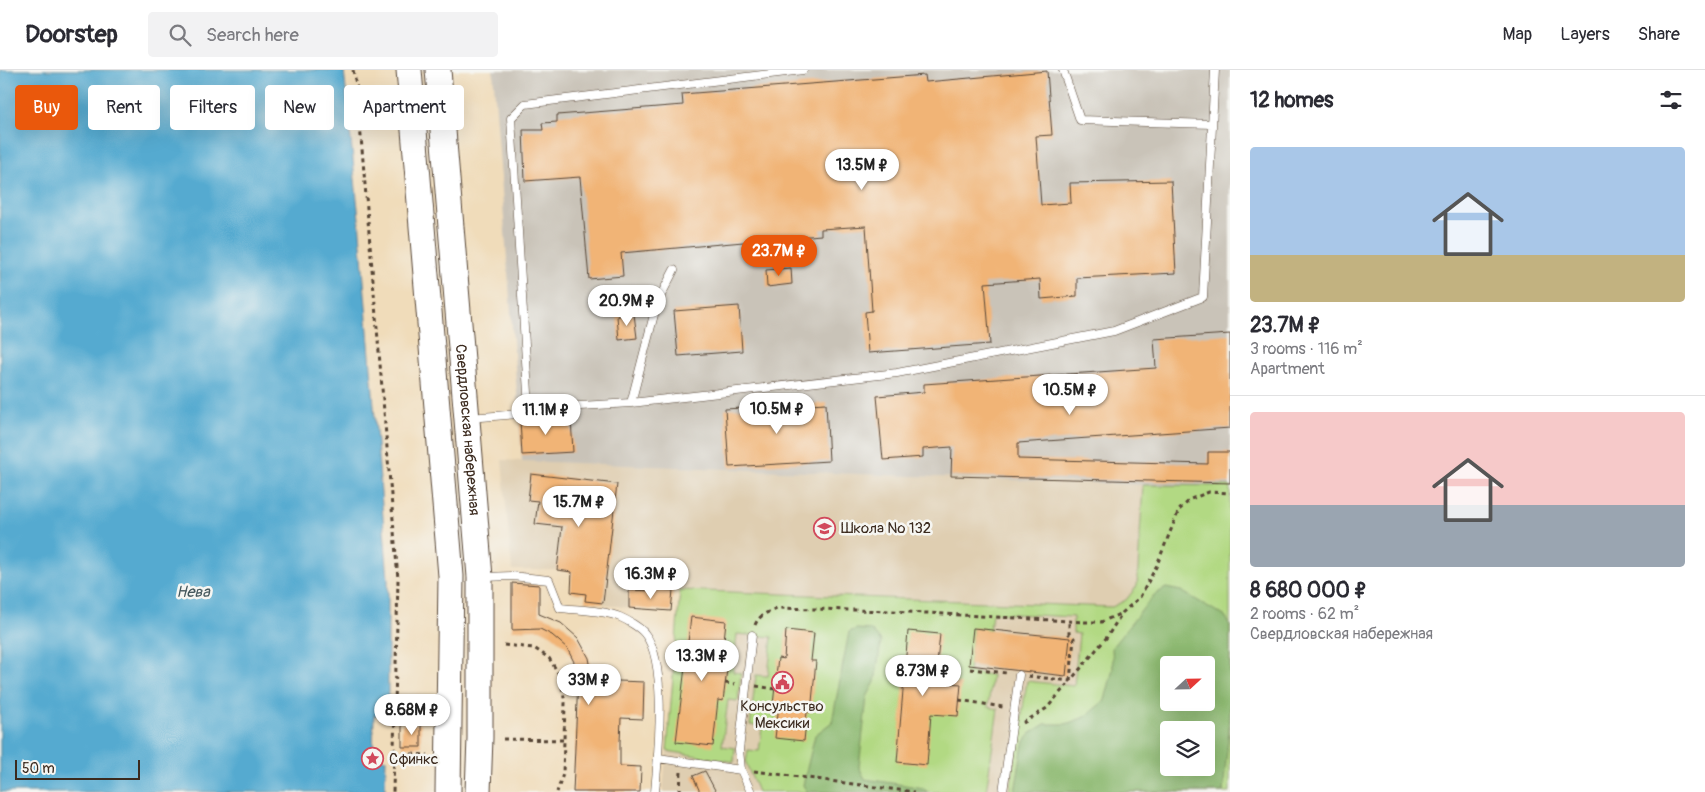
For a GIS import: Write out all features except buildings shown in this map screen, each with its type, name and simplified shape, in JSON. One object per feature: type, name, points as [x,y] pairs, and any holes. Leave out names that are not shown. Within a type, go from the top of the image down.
[{"type":"main road","name":"Свердловская набережная","points":[[409,70],[452,576],[448,792]]},
{"type":"main road","name":"Свердловская набережная","points":[[438,70],[480,577],[478,792]]},
{"type":"lane","points":[[529,410],[511,118],[525,104],[802,70]]},
{"type":"lane","points":[[1064,70],[1080,120],[1212,124]]},
{"type":"lane","points":[[467,418],[519,414],[529,410],[630,403],[897,373],[1114,331],[1203,297],[1215,70]]},
{"type":"lane","points":[[630,403],[657,303],[674,270]]},
{"type":"lane","points":[[480,577],[512,576],[549,580],[560,608],[620,616],[645,633],[654,652],[660,679],[655,792]]},
{"type":"lane","points":[[751,792],[741,770],[739,750],[752,635]]},
{"type":"lane","points":[[1003,792],[1019,675]]},
{"type":"lane","points":[[658,758],[741,770]]},
{"type":"path","points":[[354,70],[398,579],[393,792]]},
{"type":"path","points":[[1011,731],[1047,708],[1107,637],[1122,613],[1140,597],[1156,567],[1179,510],[1190,498],[1210,492],[1230,493]]},
{"type":"path","points":[[752,635],[757,620],[763,614],[777,608],[1101,622],[1122,613]]},
{"type":"path","points":[[1069,621],[1069,634],[1074,638],[1070,681]]},
{"type":"path","points":[[504,645],[534,648],[549,658],[560,676],[565,703],[562,774],[557,792]]},
{"type":"path","points":[[970,669],[1070,681]]},
{"type":"path","points":[[959,700],[1014,708]]},
{"type":"path","points":[[395,720],[429,720]]},
{"type":"path","points":[[503,739],[564,740]]},
{"type":"path","points":[[395,753],[428,755]]},
{"type":"path","points":[[680,792],[682,761]]},
{"type":"path","points":[[741,770],[914,792]]},
{"type":"shaded area","points":[[493,70],[1230,70],[1230,486],[1143,485],[522,461]]},
{"type":"shaded area","points":[[502,460],[1143,485],[1230,486],[1230,792],[663,792],[680,590],[655,589],[653,609],[629,591],[629,608],[585,601],[586,594],[571,593],[572,572],[512,570]]},
{"type":"green space","points":[[1143,485],[1230,486],[1230,792],[1010,792],[1027,681],[1074,686],[1079,634],[1073,633],[1073,617],[992,613],[990,630],[973,628],[969,672],[992,675],[988,707],[998,709],[986,792],[758,792],[746,763],[748,750],[759,751],[762,727],[750,725],[756,675],[768,676],[772,637],[737,634],[733,672],[741,673],[738,701],[728,700],[722,746],[735,748],[734,762],[667,751],[680,590],[1112,607],[1126,600],[1137,586]]},
{"type":"green space","points":[[1166,588],[1181,591],[1226,617],[1230,626],[1230,718],[1223,792],[1015,792],[1023,744],[1032,732],[1045,724],[1066,724],[1085,717],[1105,700],[1113,669],[1112,647],[1154,595]]},
{"type":"green space","points":[[856,629],[871,630],[881,641],[875,682],[867,697],[859,767],[865,779],[924,788],[927,792],[807,792],[803,785],[815,735],[832,722],[849,632]]},
{"type":"water","name":"Нева","points":[[0,70],[344,70],[346,85],[344,85],[344,130],[350,130],[359,219],[388,579],[388,715],[374,715],[373,759],[386,759],[385,792],[0,792]]},
{"type":"place","name":"Школа № 132","points":[[825,528]]},
{"type":"place","name":"Консульство Мексики","points":[[782,683]]},
{"type":"place","name":"Сфинкс","points":[[373,759]]}]
